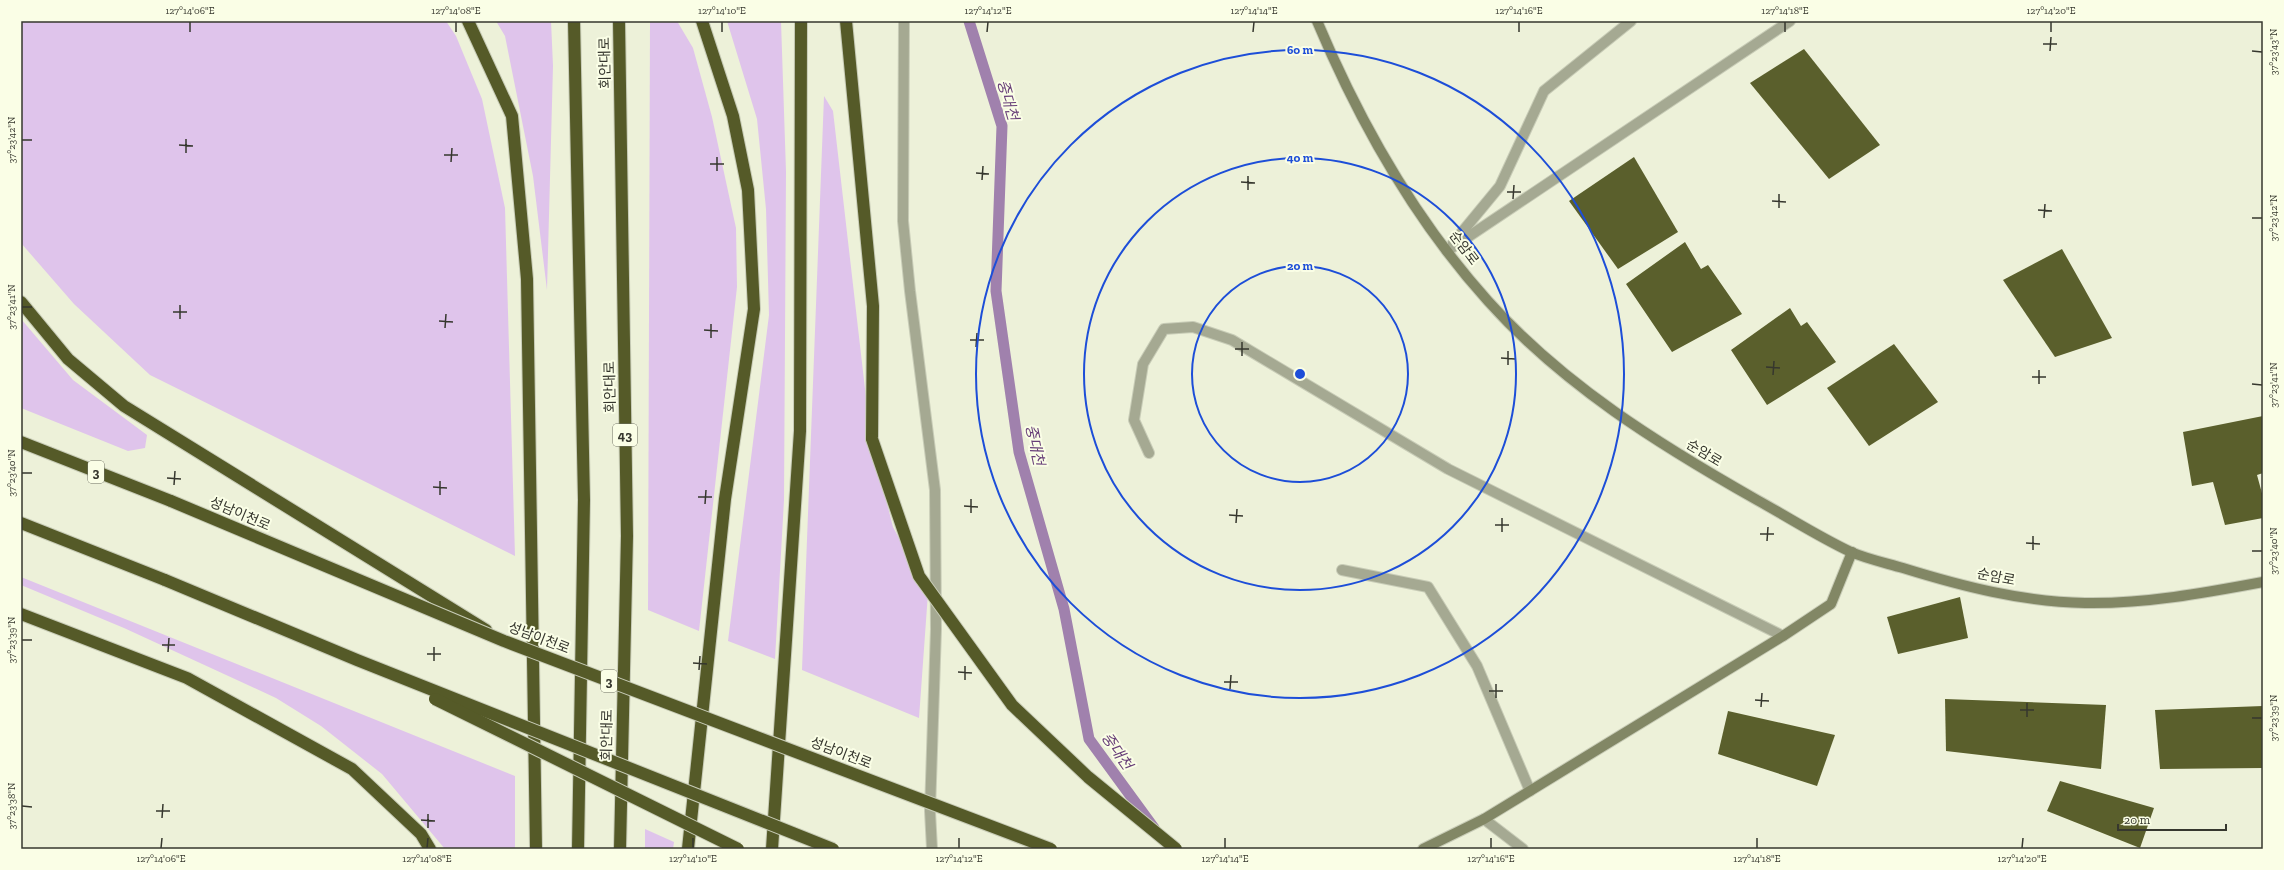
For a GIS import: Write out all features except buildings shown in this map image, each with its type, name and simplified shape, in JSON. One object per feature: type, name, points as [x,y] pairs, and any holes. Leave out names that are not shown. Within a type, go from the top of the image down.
[{"type":"highway","points":[[468,21],[512,116],[527,279],[536,849]]},
{"type":"highway","name":"회안대로","points":[[574,21],[584,500],[578,849]]},
{"type":"highway","name":"회안대로","points":[[619,21],[627,536],[620,849]]},
{"type":"highway","points":[[688,849],[725,498],[754,309],[748,190],[733,116],[702,21]]},
{"type":"highway","points":[[772,849],[800,431],[801,21]]},
{"type":"highway","points":[[846,21],[873,306],[872,439],[919,576],[1012,705],[1088,777],[1176,849]]},
{"type":"highway","points":[[21,302],[74,364],[124,406],[194,447],[504,641]]},
{"type":"highway","name":"성남이천로","points":[[21,442],[171,501],[504,641],[1051,849]]},
{"type":"highway","points":[[21,524],[164,580],[356,660],[833,849]]},
{"type":"highway","points":[[21,614],[188,678],[352,769],[421,834],[430,849]]},
{"type":"highway","points":[[356,660],[738,849]]},
{"type":"street","points":[[904,21],[903,221],[910,292],[935,490],[936,629],[930,811],[932,849]]},
{"type":"street","name":"순암로","points":[[1317,21],[1337,69],[1365,123],[1399,179],[1447,251],[1489,302],[1532,345],[1579,386],[1630,424],[1699,467],[1852,552],[1951,583],[2021,597],[2084,603],[2146,601],[2263,582]]},
{"type":"street","points":[[1447,251],[1500,186],[1544,91],[1631,21]]},
{"type":"street","points":[[1447,251],[1790,21]]},
{"type":"street","points":[[1148,453],[1134,420],[1142,364],[1164,329],[1193,327],[1232,340],[1448,469],[1783,636]]},
{"type":"street","points":[[1423,849],[1484,819],[1783,636],[1831,604],[1852,552]]},
{"type":"street","points":[[1342,570],[1428,587],[1478,666],[1530,790]]},
{"type":"street","points":[[1484,819],[1523,849]]},
{"type":"shaded area","points":[[21,21],[446,21],[456,36],[482,99],[505,208],[515,556],[150,375],[74,304],[21,243]]},
{"type":"shaded area","points":[[496,21],[551,21],[553,66],[547,290],[533,176],[505,36]]},
{"type":"shaded area","points":[[650,21],[677,21],[693,48],[712,117],[736,228],[737,287],[699,631],[648,610]]},
{"type":"shaded area","points":[[727,21],[781,21],[786,172],[784,500],[775,659],[728,641],[769,315],[766,209],[757,119]]},
{"type":"shaded area","points":[[824,96],[833,111],[871,441],[893,527],[928,593],[919,718],[802,670]]},
{"type":"shaded area","points":[[21,319],[73,380],[147,435],[145,448],[128,451],[21,408]]},
{"type":"shaded area","points":[[21,577],[515,776],[515,849],[445,849],[382,774],[321,726],[276,698],[124,628],[21,585]]},
{"type":"shaded area","points":[[645,829],[674,842],[673,849],[645,849]]},
{"type":"waterway","name":"중대천","points":[[969,21],[1002,126],[996,291],[1019,452],[1064,609],[1089,739],[1154,828]]}]
